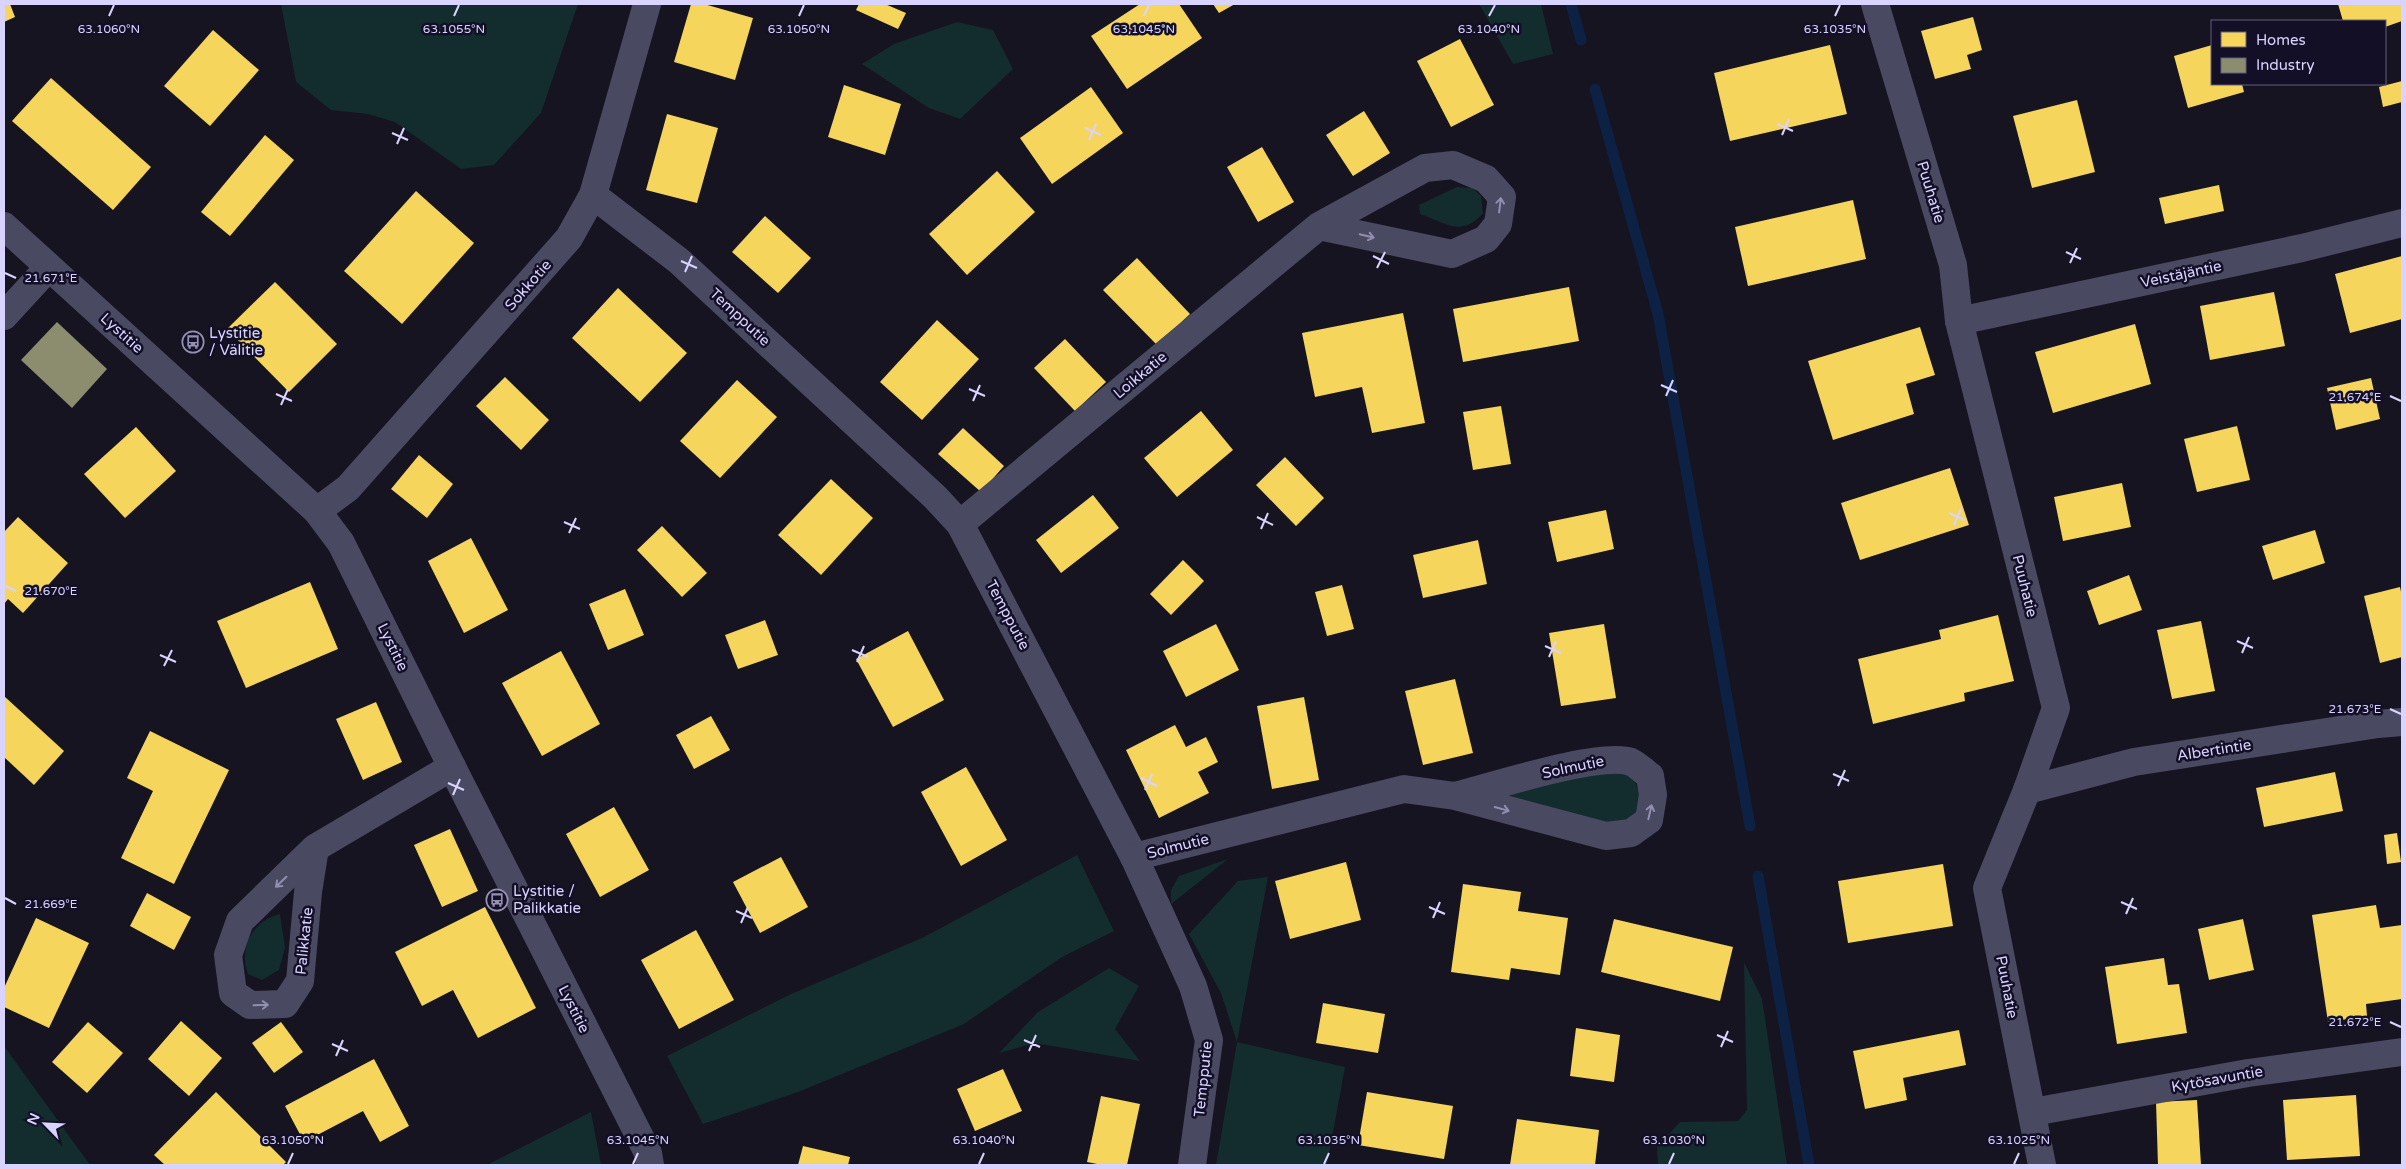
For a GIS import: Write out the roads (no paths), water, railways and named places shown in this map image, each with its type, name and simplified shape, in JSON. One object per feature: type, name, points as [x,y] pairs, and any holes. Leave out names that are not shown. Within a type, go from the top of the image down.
[{"type":"street","name":"Sokkotie","points":[[316,511],[348,488],[569,238],[593,194],[647,4]]},
{"type":"street","name":"Puuhatie","points":[[1877,4],[1953,265],[1959,321],[2056,708],[2027,790],[1987,888],[2042,1165]]},
{"type":"street","name":"Loikkatie","points":[[960,524],[1319,226],[1425,168],[1453,165],[1486,179],[1502,197],[1498,224],[1486,239],[1452,254],[1319,226]]},
{"type":"street","name":"Tempputie","points":[[593,194],[679,261],[935,497],[960,524],[1134,857],[1193,986],[1209,1040],[1192,1165]]},
{"type":"street","name":"Veistäjäntie","points":[[1959,321],[2302,248],[2402,223]]},
{"type":"street","name":"Lystitie","points":[[4,226],[316,511],[342,543],[452,767],[648,1153],[650,1165]]},
{"type":"street","points":[[4,316],[48,268]]},
{"type":"street","name":"Albertintie","points":[[2027,790],[2134,762],[2378,724],[2402,722]]},
{"type":"street","name":"Solmutie","points":[[1134,857],[1404,789],[1455,796],[1606,836],[1630,833],[1649,820],[1653,795],[1650,776],[1632,762],[1610,759],[1567,767],[1455,796]]},
{"type":"street","name":"Palikkatie","points":[[316,848],[308,892],[300,981],[285,1004],[250,1006],[232,992],[228,955],[240,921],[316,848],[452,767]]},
{"type":"street","name":"Kytösavuntie","points":[[2033,1112],[2248,1073],[2402,1052]]},
{"type":"waterway","points":[[1571,4],[1581,40]]},
{"type":"waterway","points":[[1595,89],[1658,314],[1750,826]]},
{"type":"waterway","points":[[1758,876],[1809,1165]]},
{"type":"place","name":"Lystitie / Välitie","points":[[193,342]]},
{"type":"place","name":"Lystitie / Palikkatie","points":[[497,900]]}]
